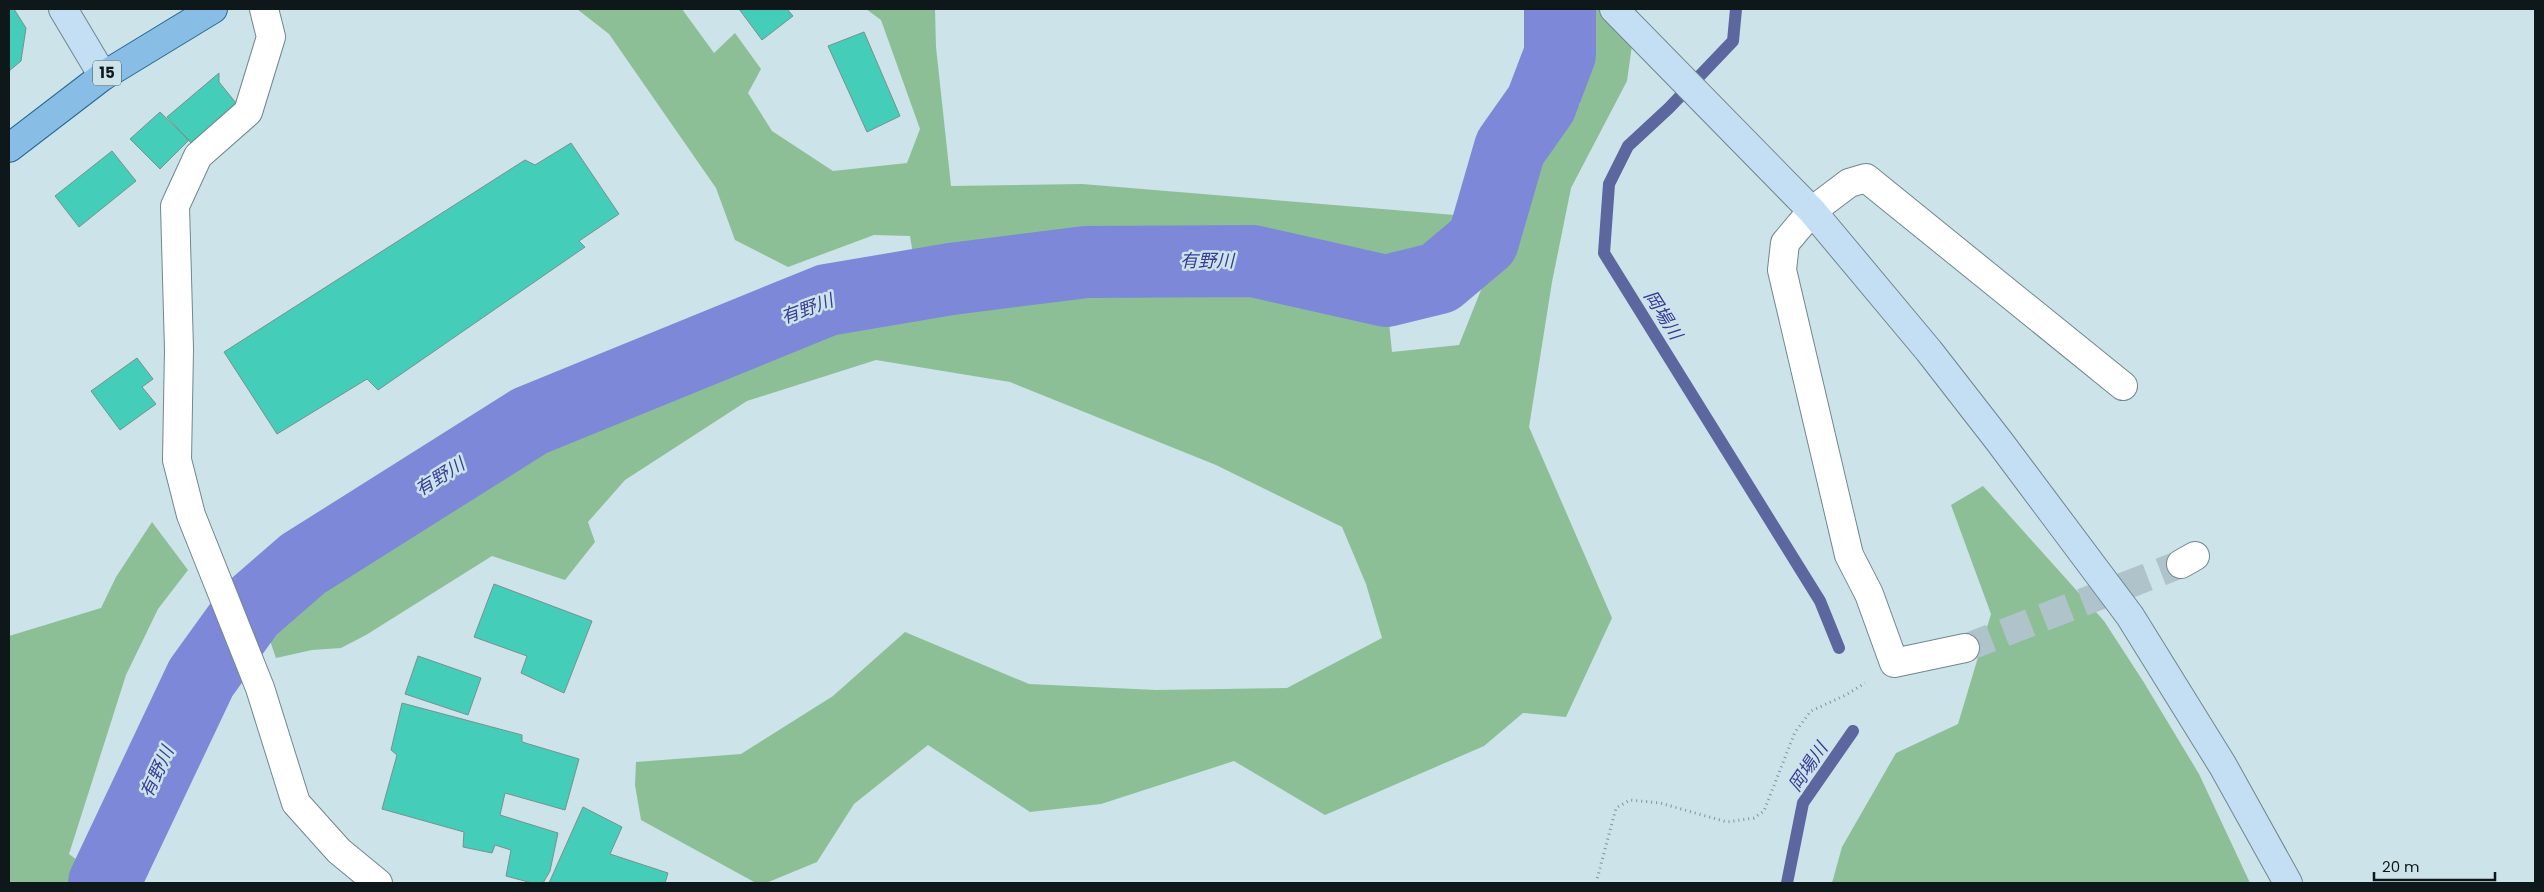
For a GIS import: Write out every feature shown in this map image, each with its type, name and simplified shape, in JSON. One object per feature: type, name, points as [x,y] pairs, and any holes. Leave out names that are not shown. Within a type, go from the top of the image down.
[{"type":"main road","name":"15","points":[[9,148],[103,76],[213,9]]},
{"type":"street","points":[[62,9],[103,76]]},
{"type":"street","points":[[264,9],[271,37],[248,112],[198,156],[175,206],[179,349],[177,460],[191,515],[260,688],[296,803],[339,851],[378,883]]},
{"type":"street","points":[[1614,9],[1812,211],[1929,351],[1999,440],[2130,616],[2214,750],[2288,883]]},
{"type":"street","points":[[1964,648],[1894,663],[1868,594],[1849,555],[1782,270],[1785,243],[1812,211],[1849,183],[1866,178],[2123,386]]},
{"type":"path","points":[[1596,883],[1616,808],[1630,800],[1660,803],[1727,822],[1754,818],[1764,811],[1796,732],[1810,712],[1846,695]]},
{"type":"green space","points":[[577,9],[682,9],[714,53],[735,33],[761,69],[748,93],[772,131],[833,171],[907,163],[920,129],[881,20],[866,9],[935,9],[936,47],[951,186],[1082,184],[1467,216],[1453,287],[1388,313],[1392,352],[1459,345],[1489,270],[1527,157],[1580,104],[1578,9],[1637,9],[1627,81],[1571,188],[1552,282],[1529,427],[1612,618],[1566,717],[1523,713],[1484,746],[1325,815],[1234,761],[1101,804],[1030,812],[928,745],[854,804],[817,862],[766,883],[756,883],[641,820],[635,785],[636,762],[741,754],[833,696],[905,632],[1029,684],[1156,690],[1287,688],[1382,638],[1366,584],[1342,527],[1216,465],[1010,382],[876,360],[747,401],[625,480],[588,522],[595,542],[565,580],[492,556],[366,635],[341,648],[312,650],[276,658],[248,577],[308,529],[513,410],[640,351],[792,299],[917,278],[910,236],[874,235],[788,267],[735,240],[716,188],[609,34]]},
{"type":"green space","points":[[1983,486],[2104,621],[2199,774],[2250,883],[1832,883],[1842,847],[1896,753],[1958,724],[1991,614],[1951,505]]},
{"type":"green space","points":[[152,522],[188,570],[158,609],[126,675],[69,854],[92,871],[207,645],[224,713],[136,883],[9,883],[9,636],[101,608],[116,577]]},
{"type":"building","points":[[9,9],[14,9],[26,28],[21,61],[9,71]]},
{"type":"building","points":[[739,9],[787,9],[793,16],[762,40]]},
{"type":"building","points":[[864,32],[900,116],[867,132],[828,46]]},
{"type":"building","points":[[219,73],[219,82],[236,103],[191,143],[167,117]]},
{"type":"building","points":[[160,112],[189,140],[160,169],[130,139]]},
{"type":"building","points":[[571,143],[619,214],[579,241],[585,247],[378,390],[367,379],[277,434],[224,352],[525,160],[535,165]]},
{"type":"building","points":[[112,151],[136,181],[79,227],[55,196]]},
{"type":"building","points":[[137,358],[153,379],[142,387],[156,404],[120,430],[91,391]]},
{"type":"building","points":[[494,584],[592,621],[564,693],[521,673],[527,656],[474,637]]},
{"type":"building","points":[[418,656],[481,678],[468,715],[405,694]]},
{"type":"building","points":[[402,703],[522,735],[522,742],[579,759],[565,810],[505,793],[500,815],[558,833],[550,871],[543,883],[532,883],[506,876],[511,850],[495,845],[492,853],[463,847],[464,832],[382,809],[397,755],[391,750]]},
{"type":"building","points":[[583,807],[622,827],[610,854],[668,873],[665,883],[549,883]]},
{"type":"waterway","name":"有野川","points":[[104,883],[201,678],[250,610],[303,564],[530,421],[827,300],[951,279],[1086,262],[1253,261],[1386,291],[1439,278],[1483,241],[1510,148],[1541,104],[1560,54],[1560,9]]},
{"type":"waterway","name":"岡場川","points":[[1736,9],[1733,41],[1669,108],[1628,146],[1609,184],[1604,253],[1820,601],[1839,648]]},
{"type":"waterway","name":"岡場川","points":[[1787,883],[1803,803],[1853,731]]},
{"type":"tunnel","points":[[1965,648],[2181,564]]}]
